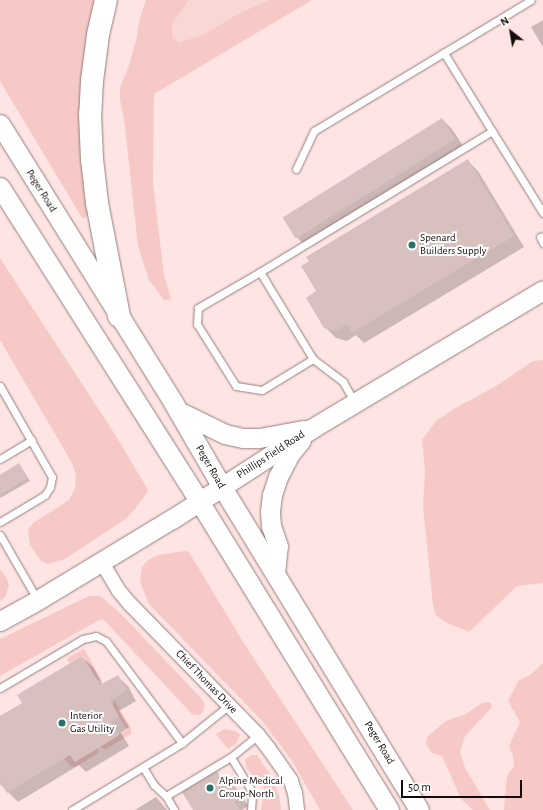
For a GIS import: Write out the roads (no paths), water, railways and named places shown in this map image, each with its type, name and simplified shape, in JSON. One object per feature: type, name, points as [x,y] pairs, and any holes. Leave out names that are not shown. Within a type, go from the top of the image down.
[{"type":"highway","points":[[106,0],[98,35],[92,81],[90,114],[92,159],[97,203],[119,316]]},
{"type":"main road","name":"Peger Road","points":[[0,124],[178,411],[222,487],[419,810]]},
{"type":"main road","points":[[0,187],[199,501],[389,810]]},
{"type":"main road","name":"Phillips Field Road","points":[[0,621],[38,600],[222,487],[311,429],[543,290]]},
{"type":"main road","points":[[178,411],[225,434],[243,438],[259,438],[311,429]]},
{"type":"main road","points":[[275,573],[278,546],[271,526],[270,511],[272,495],[278,477],[289,455],[311,429]]},
{"type":"street","name":"Chief Thomas Drive","points":[[101,561],[119,591],[130,604],[258,735],[277,759],[291,781],[295,793],[297,810]]},
{"type":"lane","points":[[296,169],[314,131],[531,0]]},
{"type":"lane","points":[[444,53],[543,213]]},
{"type":"lane","points":[[313,359],[262,390],[236,386],[197,324],[198,308],[492,131]]},
{"type":"lane","points":[[543,236],[540,237],[543,243]]},
{"type":"lane","points":[[260,272],[313,359],[343,382],[355,403]]},
{"type":"lane","points":[[0,386],[52,477],[50,487],[45,495],[0,522]]},
{"type":"lane","points":[[0,459],[32,440]]},
{"type":"lane","points":[[0,535],[38,600]]},
{"type":"lane","points":[[0,688],[83,639],[96,636],[106,641],[182,743]]},
{"type":"lane","points":[[72,810],[182,743],[228,706]]},
{"type":"lane","points":[[166,796],[231,758],[258,735]]},
{"type":"lane","points":[[231,758],[250,788],[252,794],[251,810]]},
{"type":"lane","points":[[144,767],[154,786],[166,796],[174,810]]},
{"type":"place","name":"Spenard Builders Supply","points":[[412,245]]},
{"type":"place","name":"Interior Gas Utility","points":[[62,723]]},
{"type":"place","name":"Alpine Medical Group-North","points":[[210,788]]}]
